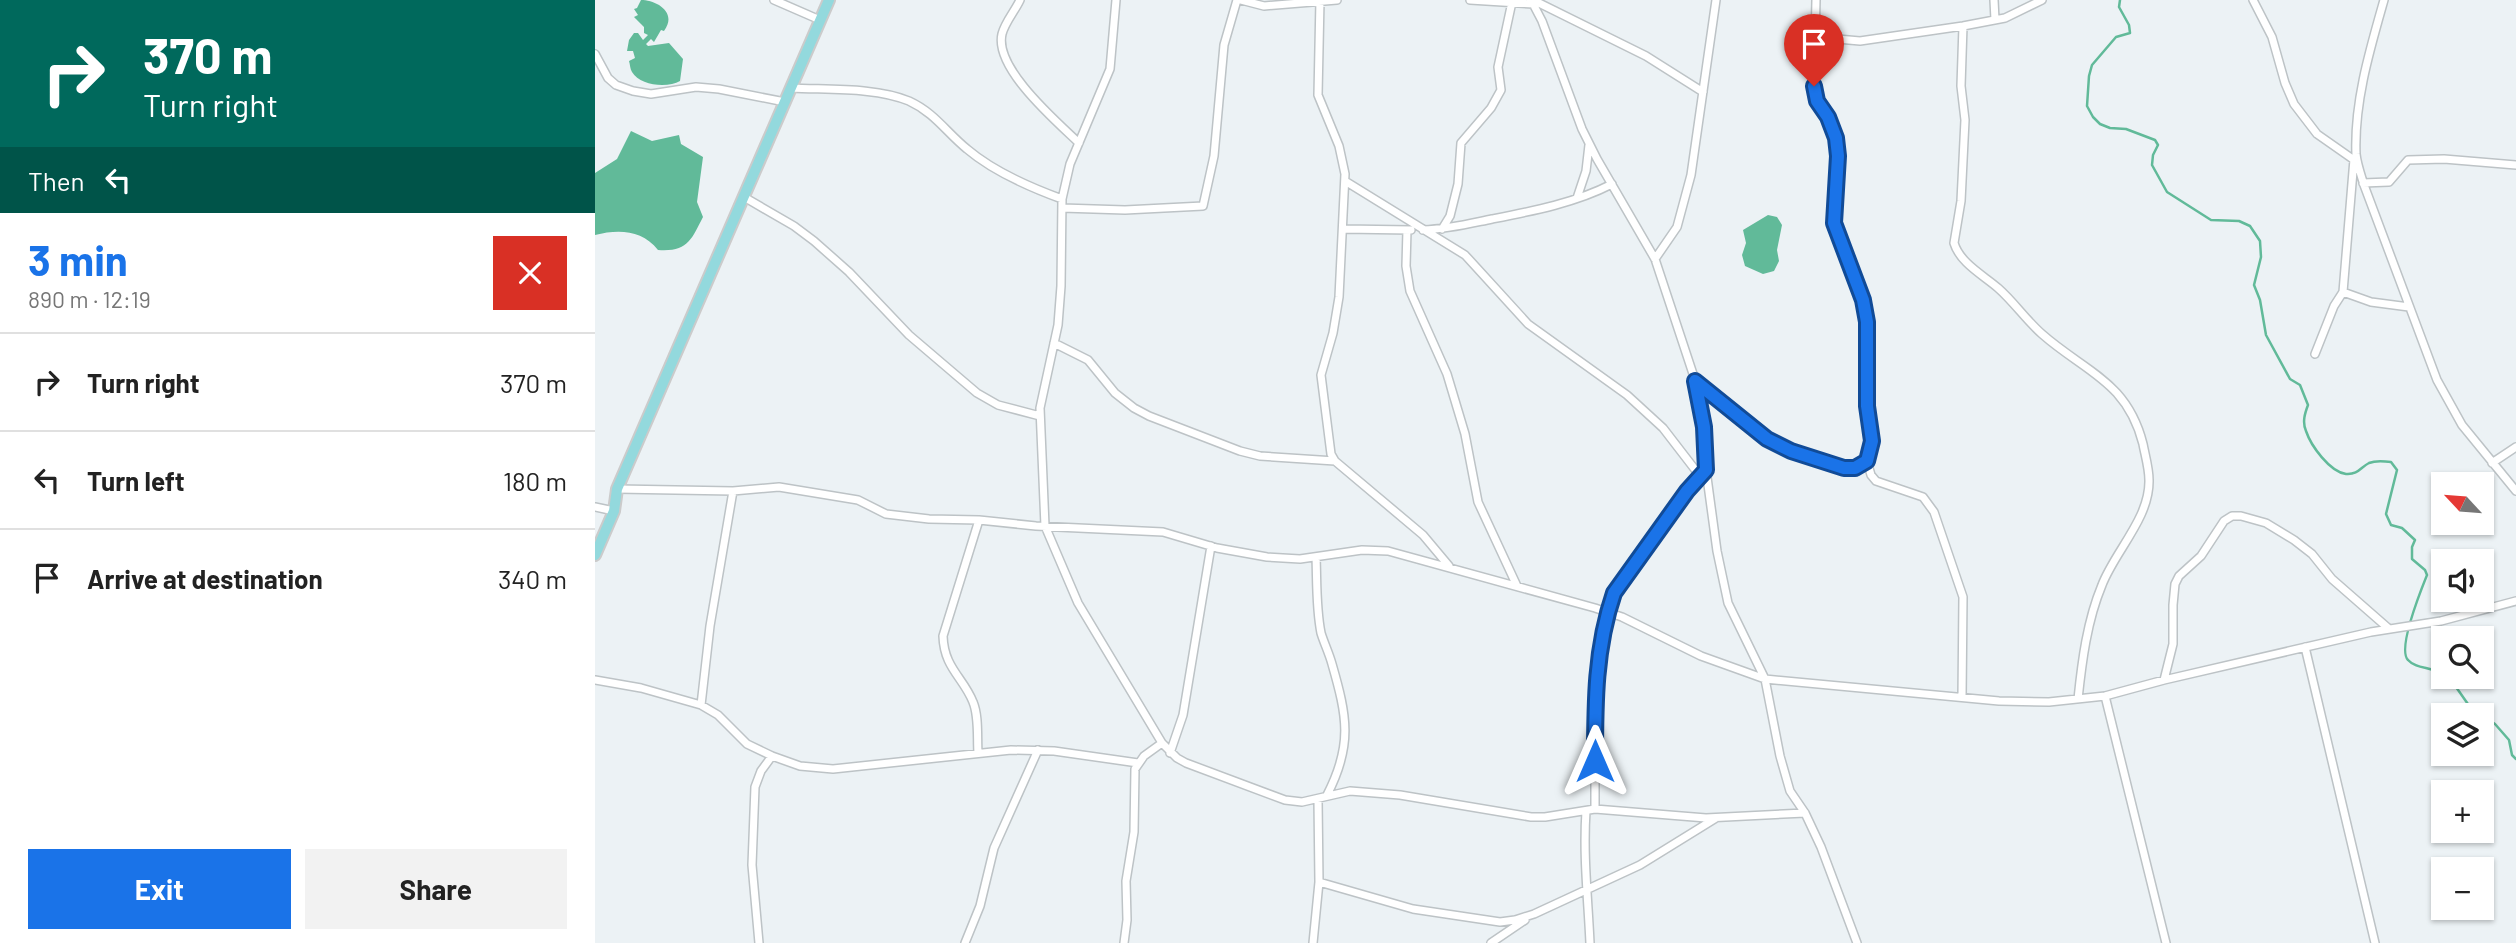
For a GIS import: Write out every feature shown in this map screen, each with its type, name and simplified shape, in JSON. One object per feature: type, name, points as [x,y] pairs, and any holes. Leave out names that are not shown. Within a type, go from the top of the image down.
[{"type":"main road","points":[[595,555],[614,511],[617,489],[829,0]]},
{"type":"street","points":[[774,0],[820,20]]},
{"type":"street","points":[[1020,0],[1002,33],[1001,44],[1005,57],[1039,105],[1079,143]]},
{"type":"street","points":[[1117,0],[1110,69],[1070,164],[1062,198],[1061,286],[1054,343],[1045,375],[1040,415],[1045,526],[1078,603],[1170,753],[1186,763],[1266,795],[1301,802],[1350,791],[1400,795],[1531,817],[1595,809],[1717,818],[1805,813]]},
{"type":"street","points":[[1062,208],[1125,210],[1203,206],[1214,156],[1224,45],[1239,0],[1264,6],[1337,0]]},
{"type":"street","points":[[1470,0],[1532,1],[1646,56],[1703,92]]},
{"type":"street","points":[[1655,259],[1671,238],[1691,176],[1716,0]]},
{"type":"street","points":[[1816,0],[1814,86],[1817,101],[1833,129],[1838,156],[1834,223],[1863,300],[1867,322],[1867,406],[1872,441],[1867,461],[1876,481],[1923,497],[1934,512],[1963,597],[1962,698]]},
{"type":"street","points":[[1994,0],[1995,20]]},
{"type":"street","points":[[1815,37],[1860,41],[1963,26],[2005,18],[2042,0]]},
{"type":"street","points":[[2253,0],[2272,37],[2294,104],[2317,134],[2356,161],[2437,380],[2462,425],[2516,491]]},
{"type":"street","points":[[2315,354],[2343,292],[2356,161],[2357,115],[2371,44],[2384,0]]},
{"type":"street","points":[[1321,1],[1318,95],[1339,146],[1345,181],[1337,309],[1321,374],[1331,454],[1335,461],[1423,535],[1450,566]]},
{"type":"street","points":[[1532,1],[1589,143],[1655,259],[1695,381],[1704,427],[1703,473],[1728,603],[1765,679],[1780,756],[1790,791],[1805,813],[1821,847],[1857,943]]},
{"type":"street","points":[[1442,229],[1450,215],[1458,184],[1461,143],[1491,108],[1501,90],[1498,67],[1512,2]]},
{"type":"street","points":[[1963,26],[1961,86],[1965,120],[1961,201],[1954,243],[1956,250],[1970,266],[2008,296],[2041,333],[2110,385],[2128,405],[2139,427],[2147,460],[2149,481],[2146,499],[2102,583],[2083,659],[2078,699]]},
{"type":"street","points":[[595,54],[608,78],[616,85],[633,91],[651,94],[696,88],[719,89],[785,102]]},
{"type":"street","points":[[791,88],[877,93],[909,101],[942,122],[964,147],[989,164],[1028,186],[1062,198]]},
{"type":"street","points":[[1577,198],[1586,171],[1589,143]]},
{"type":"street","points":[[2363,183],[2389,182],[2408,160],[2444,159],[2516,165]]},
{"type":"street","points":[[1345,181],[1465,255],[1528,324],[1627,395],[1663,428],[1703,473]]},
{"type":"street","points":[[1343,229],[1423,230],[1462,227],[1577,198],[1612,184]]},
{"type":"street","points":[[744,197],[794,226],[823,249],[849,272],[909,335],[977,393],[999,405],[1040,415]]},
{"type":"street","points":[[1407,230],[1406,266],[1410,291],[1447,374],[1465,434],[1481,510],[1517,586]]},
{"type":"street","points":[[2343,292],[2371,302],[2409,307]]},
{"type":"street","points":[[1054,343],[1087,360],[1115,393],[1149,416],[1260,456],[1335,461]]},
{"type":"street","points":[[1695,381],[1767,439],[1791,451],[1844,468],[1855,468],[1867,461]]},
{"type":"street","points":[[2492,463],[2516,447]]},
{"type":"street","points":[[1595,809],[1595,682],[1607,612],[1614,593],[1634,563],[1703,473]]},
{"type":"street","points":[[617,489],[733,491],[779,487],[858,500],[886,514],[929,519],[1163,531],[1211,546],[1300,559],[1361,550],[1388,551],[1450,566],[1607,612],[1701,656],[1765,679],[1962,698],[2049,702],[2105,696],[2388,628],[2441,621],[2516,601]]},
{"type":"street","points":[[701,705],[710,626],[733,491]]},
{"type":"street","points":[[595,507],[614,511]]},
{"type":"street","points":[[2164,680],[2173,644],[2174,595],[2179,576],[2201,556],[2224,522],[2232,516],[2266,523],[2294,540],[2312,554],[2332,579],[2388,628]]},
{"type":"street","points":[[978,752],[973,702],[950,666],[943,636],[979,520]]},
{"type":"street","points":[[1170,753],[1183,715],[1191,677],[1194,639],[1211,546]]},
{"type":"street","points":[[1316,557],[1322,635],[1346,720],[1345,747],[1339,771],[1327,795]]},
{"type":"street","points":[[2305,648],[2375,943]]},
{"type":"street","points":[[595,680],[641,688],[701,705],[718,715],[742,741],[800,766],[833,769],[941,759],[978,752],[1038,751],[1138,762]]},
{"type":"street","points":[[2105,696],[2166,943]]},
{"type":"street","points":[[1124,943],[1127,920],[1126,881],[1134,832],[1133,776],[1138,762],[1162,743]]},
{"type":"street","points":[[965,943],[980,906],[994,848],[1038,751]]},
{"type":"street","points":[[759,943],[752,866],[754,787],[772,756]]},
{"type":"street","points":[[1313,943],[1319,882],[1318,800]]},
{"type":"street","points":[[1586,811],[1584,865],[1588,889],[1590,943]]},
{"type":"street","points":[[1491,943],[1534,914],[1640,865],[1717,818]]},
{"type":"street","points":[[1319,882],[1413,909],[1500,922],[1534,914]]},
{"type":"shaded area","points":[[641,0],[659,5],[667,13],[668,24],[664,31],[661,30],[654,42],[651,39],[646,44],[669,43],[683,59],[680,81],[669,85],[648,83],[631,71],[629,61],[635,58],[633,51],[627,51],[629,40],[634,33],[638,33],[643,40],[648,35],[634,17],[638,15],[634,9]]},
{"type":"shaded area","points":[[631,131],[652,141],[679,135],[681,144],[703,157],[697,202],[703,217],[691,238],[682,247],[658,250],[645,238],[629,233],[595,235],[595,173],[617,159]]},
{"type":"shaded area","points":[[1768,215],[1777,217],[1782,225],[1777,250],[1779,261],[1774,271],[1763,274],[1745,266],[1742,255],[1746,243],[1743,230]]},
{"type":"waterway","points":[[2120,0],[2119,7],[2129,25],[2130,33],[2116,37],[2092,65],[2087,106],[2100,124],[2126,129],[2155,140],[2158,145],[2152,165],[2167,192],[2211,220],[2239,221],[2250,226],[2260,241],[2261,257],[2254,285],[2260,300],[2266,335],[2290,379],[2300,385],[2308,405],[2304,418],[2305,428],[2312,444],[2334,469],[2346,474],[2354,473],[2377,461],[2391,462],[2397,470],[2386,514],[2391,525],[2402,528],[2415,540],[2412,559],[2427,575],[2411,619],[2405,654],[2412,663],[2431,669]]},
{"type":"waterway","points":[[2457,689],[2470,707],[2495,724],[2509,740],[2512,755],[2516,759]]},
{"type":"route","points":[[1595,761],[1595,682],[1607,612],[1614,593],[1687,491],[1706,470],[1704,427],[1695,381],[1767,439],[1791,451],[1844,468],[1863,465],[1870,455],[1872,431],[1866,389],[1867,322],[1863,300],[1834,223],[1838,156],[1836,138],[1828,117],[1817,101],[1814,86]]}]
